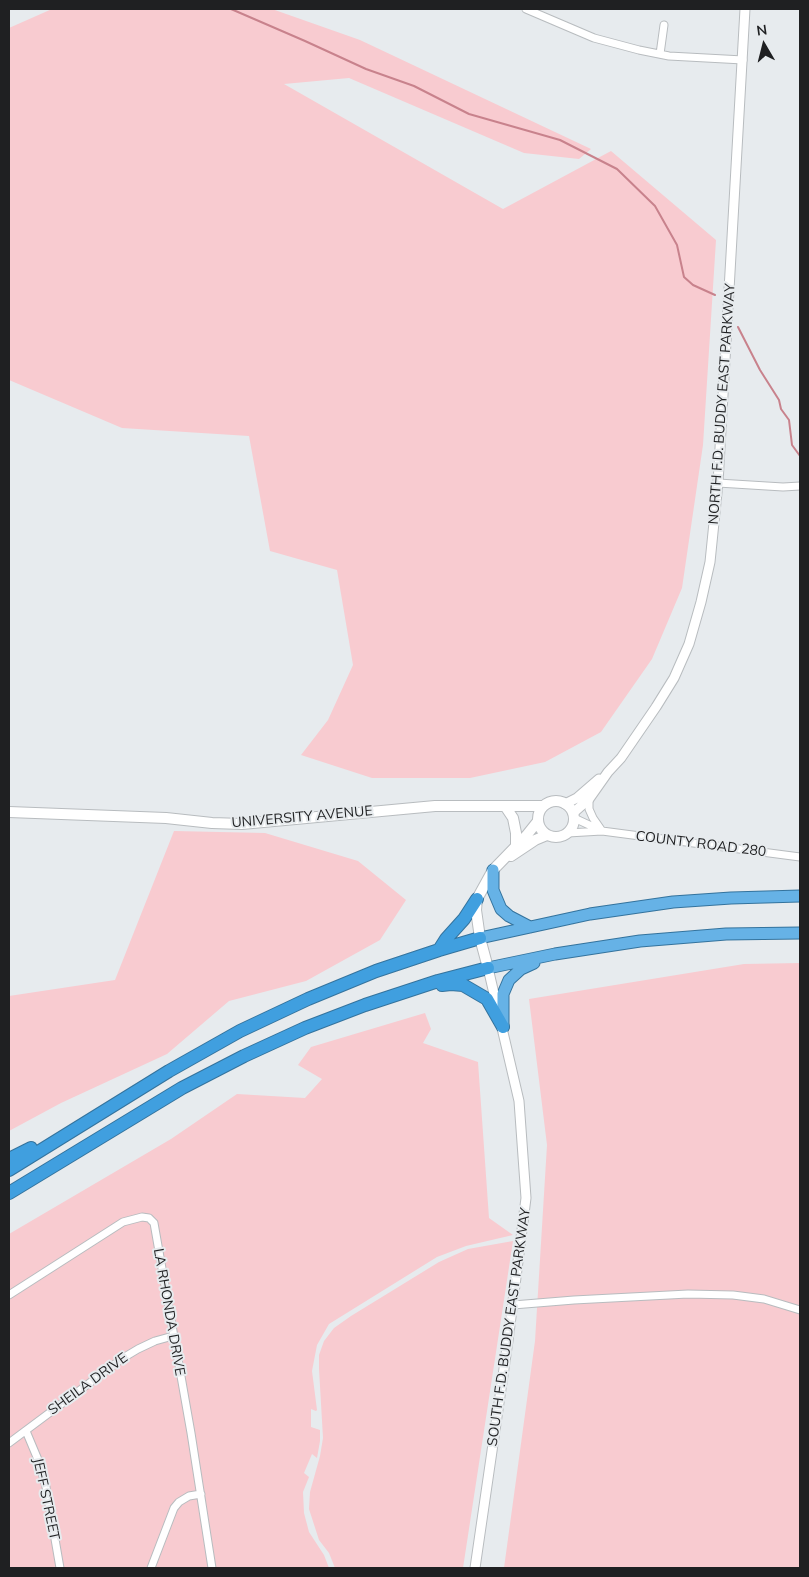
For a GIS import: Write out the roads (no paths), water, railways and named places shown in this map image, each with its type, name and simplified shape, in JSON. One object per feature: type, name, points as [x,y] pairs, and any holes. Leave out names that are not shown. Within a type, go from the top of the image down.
[{"type":"highway","points":[[493,870],[493,890],[501,909],[509,916],[530,927]]},
{"type":"highway","points":[[9,1170],[168,1071],[248,1027],[308,999],[376,971],[480,938],[590,914],[673,902],[800,896]]},
{"type":"highway","points":[[439,950],[464,919],[477,899]]},
{"type":"highway","points":[[9,1193],[182,1088],[244,1056],[305,1028],[365,1005],[438,981],[555,954],[640,940],[726,934],[800,933]]},
{"type":"highway","points":[[502,1027],[503,994],[509,980],[521,969],[555,954]]},
{"type":"highway","points":[[405,992],[451,984],[463,985],[487,999],[502,1027]]},
{"type":"highway","points":[[9,1158],[94,1117]]},
{"type":"main road","points":[[488,968],[480,938],[476,910],[477,899],[493,870],[505,859],[538,819],[543,806],[554,801],[565,804],[574,816],[574,824],[568,833],[558,838],[542,832],[538,819]]},
{"type":"main road","name":"UNIVERSITY AVENUE","points":[[9,812],[157,818],[242,824],[435,806],[543,806]]},
{"type":"main road","points":[[505,806],[513,818],[516,845]]},
{"type":"main road","name":"UNIVERSITY AVENUE","points":[[505,806],[538,819]]},
{"type":"main road","points":[[505,859],[534,840],[547,835]]},
{"type":"street","points":[[526,9],[540,12],[594,38],[660,54],[743,60]]},
{"type":"street","name":"NORTH F.D. BUDDY EAST PARKWAY","points":[[608,772],[621,758],[674,678],[689,644],[702,602],[710,562],[718,483],[745,9]]},
{"type":"street","points":[[660,54],[664,25]]},
{"type":"street","points":[[718,483],[783,488],[800,486]]},
{"type":"street","points":[[602,831],[574,816],[608,772]]},
{"type":"street","points":[[565,804],[577,798],[608,772]]},
{"type":"street","points":[[589,799],[589,809],[602,831]]},
{"type":"street","points":[[568,833],[602,831]]},
{"type":"street","name":"COUNTY ROAD 280","points":[[602,831],[800,857]]},
{"type":"street","name":"SOUTH F.D. BUDDY EAST PARKWAY","points":[[476,1568],[526,1198],[519,1101],[488,968]]},
{"type":"street","name":"LA RHONDA DRIVE","points":[[9,1295],[120,1224],[142,1217],[149,1218],[154,1223],[212,1568]]},
{"type":"street","points":[[513,1305],[688,1294],[733,1295],[764,1299],[800,1310]]},
{"type":"street","name":"SHEILA DRIVE","points":[[9,1443],[138,1348],[173,1336]]},
{"type":"street","name":"JEFF STREET","points":[[26,1431],[39,1462],[46,1487],[60,1568]]},
{"type":"street","points":[[150,1568],[174,1508],[179,1502],[189,1496],[200,1494]]},
{"type":"waterway","points":[[231,9],[366,69],[414,86],[469,114],[560,140],[617,169],[655,206],[677,245],[684,277],[693,285],[715,295]]},
{"type":"waterway","points":[[738,327],[760,370],[779,400],[781,409],[789,420],[792,445],[800,456]]}]
